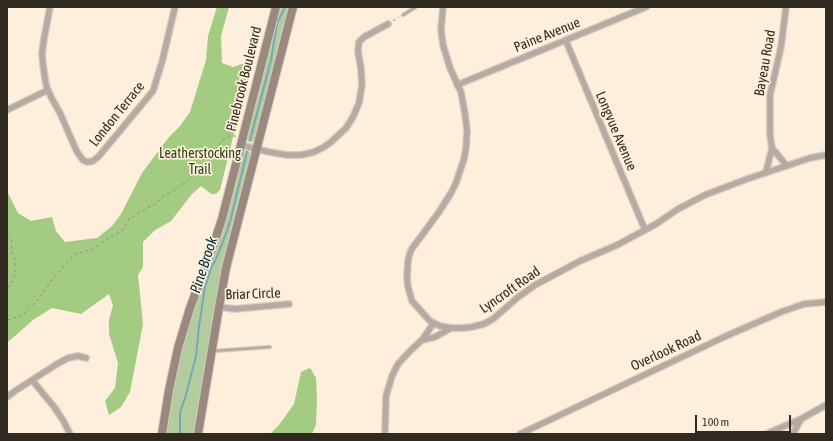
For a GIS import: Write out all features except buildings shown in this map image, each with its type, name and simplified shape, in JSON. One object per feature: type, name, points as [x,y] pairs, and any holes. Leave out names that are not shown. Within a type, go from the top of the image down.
[{"type":"street","points":[[7,110],[48,90],[42,65],[42,53],[50,7]]},
{"type":"street","name":"London Terrace","points":[[48,90],[82,160],[87,162],[93,161],[99,156],[153,91],[162,62],[175,7]]},
{"type":"street","name":"Pinebrook Boulevard","points":[[162,434],[172,376],[182,334],[192,301],[212,249],[219,226],[276,7]]},
{"type":"street","name":"Pinebrook Boulevard","points":[[198,434],[211,351],[230,252],[293,7]]},
{"type":"street","points":[[384,433],[386,396],[392,376],[398,364],[422,340],[433,324],[412,301],[407,278],[408,260],[411,250],[451,194],[464,159],[466,148],[467,131],[461,92],[442,46],[441,30],[443,7]]},
{"type":"street","name":"Paine Avenue","points":[[457,85],[646,7]]},
{"type":"street","name":"Bayeau Road","points":[[766,172],[772,148],[770,135],[770,94],[781,46],[786,7]]},
{"type":"street","points":[[241,145],[288,155],[301,155],[314,152],[324,147],[346,128],[353,117],[360,99],[362,76],[358,51],[359,42],[364,37],[388,24]]},
{"type":"street","name":"Longvue Avenue","points":[[566,41],[645,230]]},
{"type":"street","points":[[772,148],[787,166]]},
{"type":"street","name":"Lyncroft Road","points":[[433,324],[451,328],[472,327],[484,324],[493,319],[517,298],[535,285],[580,261],[617,245],[656,224],[678,209],[705,196],[766,172],[810,158],[826,155]]},
{"type":"street","name":"Overlook Road","points":[[520,434],[532,431],[724,337],[781,312],[804,304],[826,302]]},
{"type":"street","name":"Briar Circle","points":[[219,307],[235,309],[289,304]]},
{"type":"street","points":[[422,340],[435,336],[451,328]]},
{"type":"street","points":[[7,397],[68,358],[78,356],[86,358]]},
{"type":"street","points":[[32,380],[64,422],[70,434]]},
{"type":"street","points":[[771,433],[826,405]]},
{"type":"street","points":[[794,434],[801,419]]},
{"type":"lane","points":[[403,15],[416,7]]},
{"type":"lane","points":[[211,351],[270,347]]},
{"type":"path","points":[[388,24],[403,15]]},
{"type":"path","points":[[7,320],[23,315],[40,297],[53,278],[75,254],[94,249],[105,240],[122,232],[128,220],[157,203],[162,197],[188,180],[204,164],[223,140],[229,136],[237,136]]},
{"type":"path","points":[[7,236],[12,240],[11,249],[15,260],[15,274],[12,283],[7,288]]},
{"type":"green space","name":"Leatherstocking Trail","points":[[217,7],[229,7],[221,36],[222,63],[233,67],[242,64],[251,64],[220,190],[216,194],[211,194],[201,186],[192,194],[171,221],[155,230],[143,242],[143,267],[138,275],[143,324],[130,392],[121,407],[109,415],[105,401],[115,388],[118,363],[109,334],[109,320],[113,305],[109,294],[81,314],[52,308],[33,320],[7,343],[7,191],[18,213],[31,221],[52,217],[56,231],[65,242],[97,238],[112,226],[121,214],[142,173],[190,112],[206,60],[208,36]]},
{"type":"green space","points":[[279,7],[289,7],[255,140],[249,142],[246,139]]},
{"type":"green space","points":[[244,150],[250,152],[251,155],[218,294],[194,434],[164,434],[179,357],[241,152]]},
{"type":"green space","points":[[310,368],[316,378],[317,400],[316,425],[312,434],[270,434],[279,425],[294,404],[301,372]]},
{"type":"waterway","name":"Pine Brook","points":[[250,140],[271,60],[277,23],[285,7]]},
{"type":"waterway","name":"Pine Brook","points":[[180,434],[180,413],[196,356],[205,287],[211,268],[227,231],[247,152]]}]
